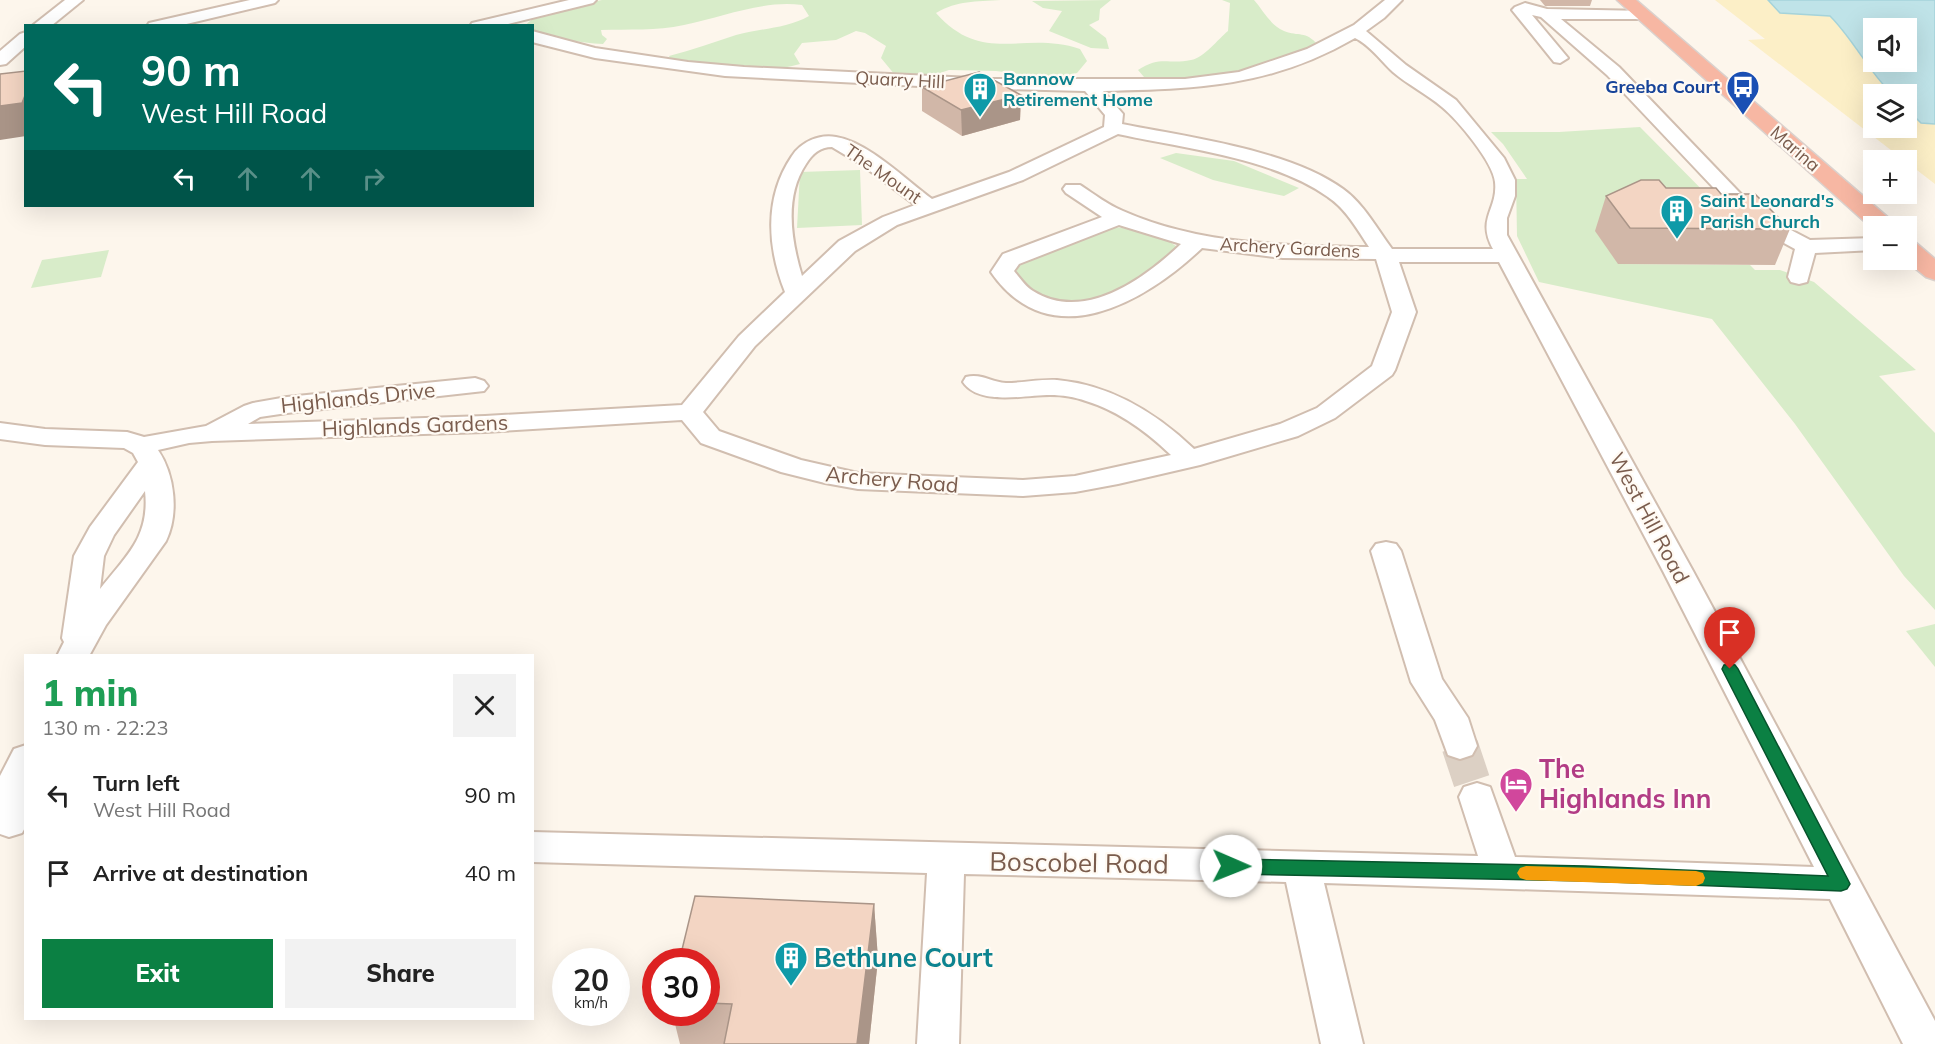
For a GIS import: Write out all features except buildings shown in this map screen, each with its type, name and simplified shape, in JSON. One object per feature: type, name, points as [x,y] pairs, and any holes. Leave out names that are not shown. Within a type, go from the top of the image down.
[{"type":"highway","name":"Marina","points":[[1634,7],[1872,216]]},
{"type":"highway","points":[[1917,256],[1935,272]]},
{"type":"street","points":[[43,24],[75,0]]},
{"type":"street","points":[[164,24],[270,0]]},
{"type":"street","points":[[508,23],[588,0]]},
{"type":"street","name":"Quarry Hill","points":[[534,37],[549,43],[601,54],[706,69],[937,82],[1090,86],[1217,81],[1250,75],[1293,61],[1353,31],[1385,10],[1394,0]]},
{"type":"street","points":[[1508,0],[1546,14],[1634,7]]},
{"type":"street","points":[[1525,8],[1520,10],[1560,58]]},
{"type":"street","points":[[1546,14],[1613,71],[1753,218],[1806,247],[1863,244]]},
{"type":"street","name":"West Hill Road","points":[[1353,31],[1366,37],[1400,69],[1450,104],[1494,158],[1505,180],[1505,196],[1497,218],[1496,235],[1684,582],[1925,1044]]},
{"type":"street","points":[[0,60],[24,39]]},
{"type":"street","points":[[0,60],[24,54]]},
{"type":"street","points":[[689,412],[747,341],[796,291],[847,246],[890,221],[1016,176],[1109,133],[1113,128],[1114,114],[1090,86]]},
{"type":"street","name":"Archery Road","points":[[689,412],[710,437],[791,466],[858,481],[1023,488],[1076,484],[1190,459],[1289,429],[1326,413],[1383,370],[1404,312],[1385,254],[1352,207],[1335,192],[1297,172],[1242,154],[1113,128]]},
{"type":"street","name":"The Mount","points":[[796,291],[785,259],[780,223],[784,190],[796,162],[806,151],[818,144],[836,142],[930,207]]},
{"type":"street","name":"Archery Gardens","points":[[1073,189],[1120,217],[1196,242],[1236,249],[1298,253],[1385,254]]},
{"type":"street","name":"Archery Gardens","points":[[1120,217],[1011,260],[1002,272],[1012,287],[1037,304],[1074,311],[1124,296],[1155,279],[1196,242]]},
{"type":"street","points":[[1799,277],[1806,247]]},
{"type":"street","points":[[1385,254],[1507,255]]},
{"type":"street","points":[[975,382],[1007,392],[1056,388],[1079,391],[1113,402],[1138,413],[1190,459]]},
{"type":"street","name":"Highlands Drive","points":[[212,433],[253,411],[287,405],[475,386]]},
{"type":"street","name":"Highlands Gardens","points":[[147,454],[189,435],[212,433],[476,424],[689,412]]},
{"type":"street","points":[[0,431],[45,437],[127,440],[147,454],[160,494],[158,528],[150,544],[107,601],[75,651]]},
{"type":"street","points":[[75,651],[89,556],[100,533],[147,454]]},
{"type":"street","points":[[1386,551],[1427,682],[1451,718],[1460,746]]},
{"type":"street","points":[[12,828],[9,793],[24,762]]},
{"type":"street","points":[[1477,797],[1502,873]]},
{"type":"street","name":"Boscobel Road","points":[[534,847],[1841,884]]},
{"type":"street","points":[[938,1044],[946,860]]},
{"type":"street","points":[[1302,868],[1342,1044]]},
{"type":"green space","points":[[602,0],[1001,0],[959,4],[936,13],[953,29],[970,38],[987,43],[1059,44],[1080,49],[1087,61],[1077,73],[1053,78],[996,71],[949,70],[931,76],[895,75],[881,58],[886,46],[865,33],[856,31],[836,40],[802,43],[794,54],[800,64],[784,68],[752,69],[671,60],[669,56],[736,35],[782,26],[809,16],[802,5],[787,4],[757,7],[674,27],[601,30],[602,35],[607,39],[603,44],[558,38],[534,30],[534,24],[527,24],[550,12]]},
{"type":"green space","points":[[1111,0],[1100,9],[1099,20],[1089,25],[1106,38],[1109,49],[1091,48],[1049,31],[1062,11],[1043,8],[1032,1]]},
{"type":"green space","points":[[1222,0],[1254,0],[1279,28],[1289,33],[1309,37],[1318,45],[1274,64],[1228,76],[1190,79],[1144,77],[1138,70],[1146,65],[1196,59],[1228,31],[1230,3]]},
{"type":"green space","points":[[1640,127],[1728,216],[1618,264],[1750,265],[1755,270],[1780,270],[1814,282],[1916,370],[1879,376],[1935,433],[1935,610],[1904,576],[1795,424],[1712,319],[1539,282],[1517,236],[1516,179],[1527,179],[1503,144],[1491,132],[1559,132]]},
{"type":"green space","points":[[1176,153],[1234,161],[1299,188],[1284,196],[1213,180],[1160,158]]},
{"type":"green space","points":[[860,170],[862,225],[797,228],[800,172]]},
{"type":"green space","points":[[1111,227],[1145,231],[1176,246],[1170,260],[1124,290],[1086,304],[1049,302],[1015,277],[1018,267],[1028,259]]},
{"type":"green space","points":[[109,250],[101,277],[31,288],[42,260]]},
{"type":"green space","points":[[1935,624],[1935,667],[1906,631]]},
{"type":"sand","points":[[1715,0],[1903,0],[1935,18],[1935,184],[1917,170],[1917,150],[1891,150],[1875,138],[1917,138],[1917,84],[1863,84],[1863,129],[1748,40],[1765,39]]},
{"type":"water","points":[[1768,0],[1935,0],[1935,124],[1921,123],[1917,119],[1917,84],[1882,84],[1874,72],[1917,72],[1917,18],[1863,18],[1863,58],[1830,16],[1780,13]]},
{"type":"tunnel","points":[[1460,746],[1477,797]]},
{"type":"slow traffic","points":[[1526,873],[1696,878]]},
{"type":"place","name":"Greeba Court","points":[[1743,116]]},
{"type":"place","name":"Bannow Retirement Home","points":[[980,118]]},
{"type":"place","name":"Saint Leonard's Parish Church","points":[[1677,240]]},
{"type":"place","name":"The Highlands Inn","points":[[1516,813]]},
{"type":"place","name":"Bethune Court","points":[[791,987]]},
{"type":"route","points":[[1231,866],[1585,874],[1841,884],[1730,669]]}]
